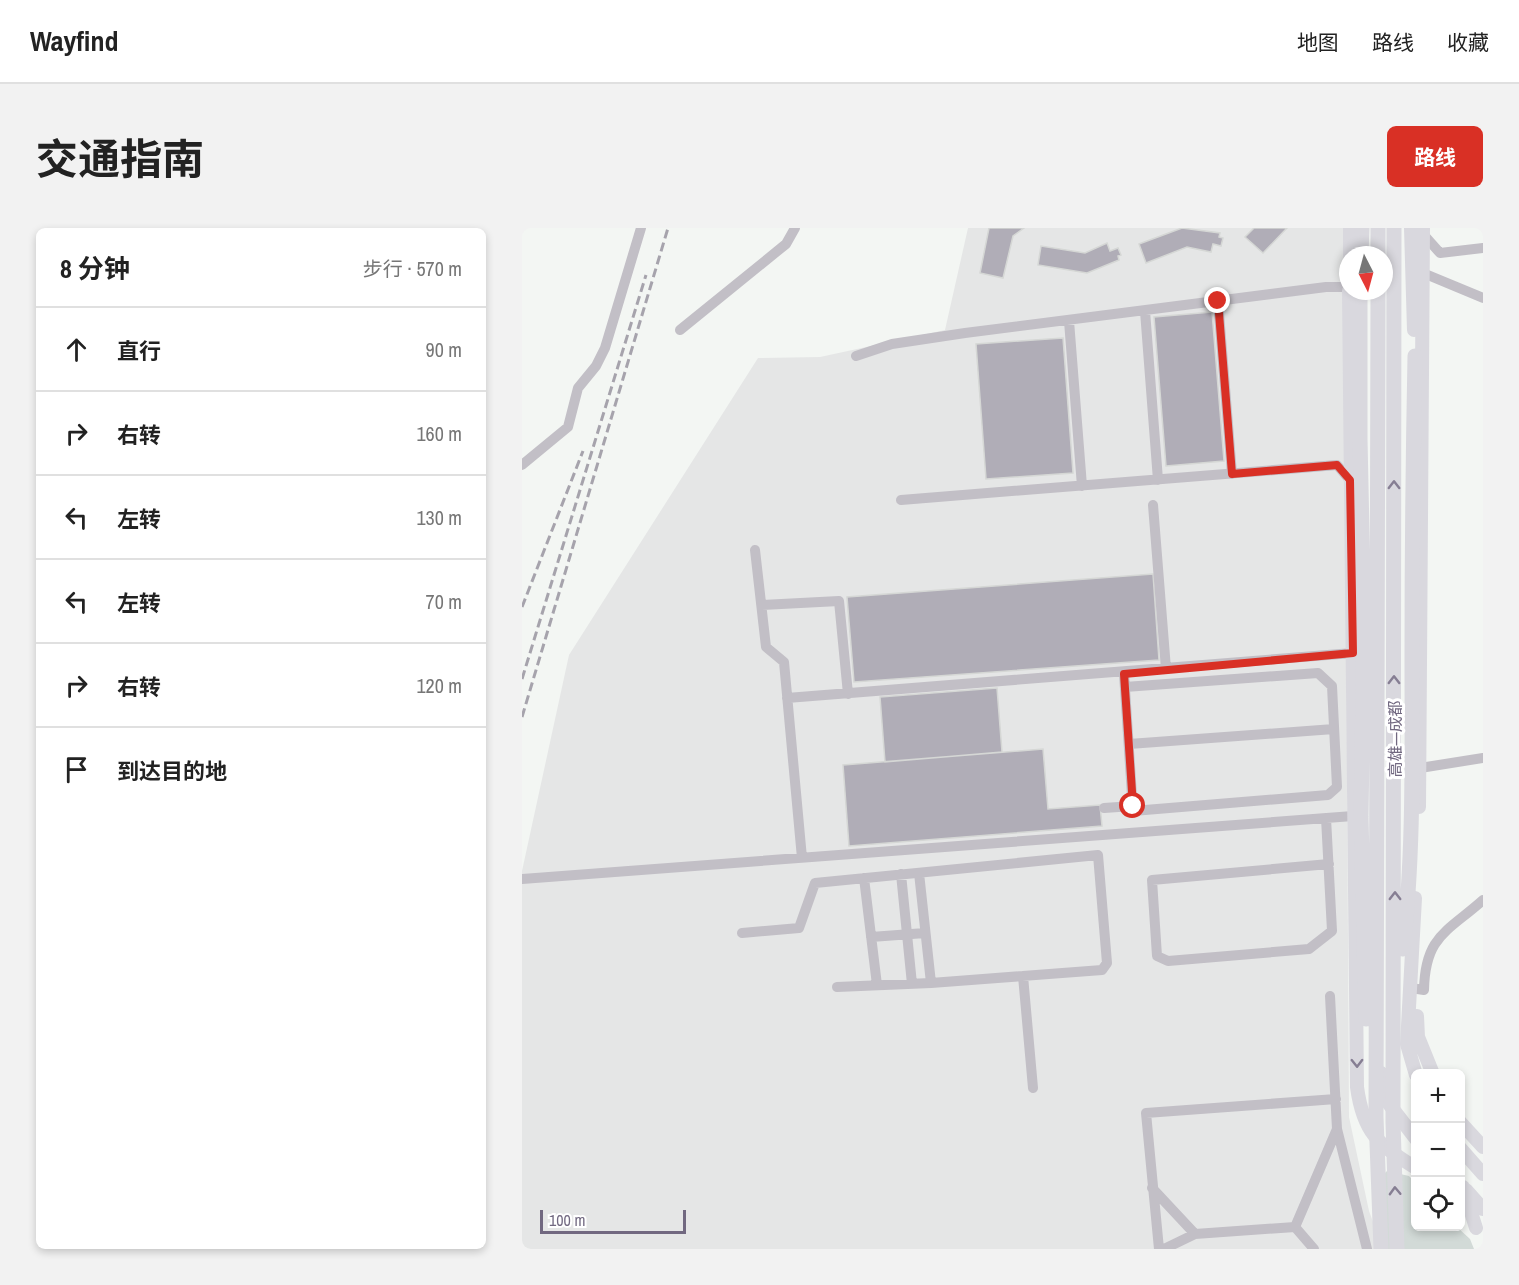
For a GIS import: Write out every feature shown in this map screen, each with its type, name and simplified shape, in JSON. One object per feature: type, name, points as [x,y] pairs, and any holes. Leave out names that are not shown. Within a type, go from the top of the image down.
[{"type":"highway","points":[[1361,246],[1362,228]]},
{"type":"highway","points":[[1378,228],[1378,246]]},
{"type":"highway","name":"高雄—成都","points":[[1394,228],[1395,1017],[1393,1122],[1398,1249]]},
{"type":"highway","points":[[1360,300],[1364,626],[1362,839],[1366,1021],[1376,1117]]},
{"type":"highway","name":"高雄—成都","points":[[1378,300],[1376,1117],[1381,1249]]},
{"type":"highway","points":[[1395,1017],[1406,918],[1412,733],[1415,356]]},
{"type":"main road","points":[[1350,228],[1350,246]]},
{"type":"main road","points":[[1372,228],[1372,246]]},
{"type":"main road","points":[[1414,1069],[1407,1044],[1420,768],[1423,273],[1419,230]]},
{"type":"main road","points":[[1415,356],[1419,230]]},
{"type":"main road","points":[[1348,300],[1357,1087],[1361,1112],[1369,1129],[1385,1149],[1411,1165]]},
{"type":"main road","points":[[1372,300],[1372,1016],[1383,1086],[1389,1104],[1411,1133]]},
{"type":"main road","points":[[1411,988],[1416,1004],[1418,1037],[1431,1069]]},
{"type":"main road","points":[[1462,1123],[1483,1146]]},
{"type":"main road","points":[[1465,1153],[1483,1174]]},
{"type":"main road","points":[[1465,1189],[1483,1209]]},
{"type":"main road","points":[[1465,1194],[1479,1232]]},
{"type":"main road","points":[[1465,1216],[1479,1232]]},
{"type":"street","points":[[522,465],[568,427],[578,387],[596,366],[606,348],[641,228]]},
{"type":"street","points":[[680,330],[786,244],[795,228]]},
{"type":"street","points":[[1419,230],[1440,253],[1483,248]]},
{"type":"street","points":[[1423,273],[1483,298]]},
{"type":"street","points":[[856,356],[892,344],[1326,287],[1339,288]]},
{"type":"street","points":[[1218,301],[1232,474]]},
{"type":"street","points":[[1145,311],[1158,480]]},
{"type":"street","points":[[1069,321],[1082,486]]},
{"type":"street","points":[[901,500],[1337,465],[1350,480]]},
{"type":"street","points":[[1153,505],[1166,669]]},
{"type":"street","points":[[755,550],[766,647],[784,662],[802,858]]},
{"type":"street","points":[[762,605],[839,601],[848,694]]},
{"type":"street","points":[[787,698],[1124,674],[1353,653]]},
{"type":"street","points":[[1124,674],[1133,811],[1328,795],[1337,787],[1332,686],[1318,673],[1125,687]]},
{"type":"street","points":[[1129,744],[1334,729]]},
{"type":"street","points":[[1420,768],[1483,758]]},
{"type":"street","points":[[1104,808],[1133,806]]},
{"type":"street","points":[[522,879],[1353,816]]},
{"type":"street","points":[[1326,818],[1329,864],[1332,931],[1309,949],[1168,961],[1158,956],[1152,880],[1329,864]]},
{"type":"street","points":[[742,933],[799,928],[815,883],[1098,855],[1107,963],[1102,970],[931,983],[837,987]]},
{"type":"street","points":[[919,873],[931,983]]},
{"type":"street","points":[[901,874],[912,984]]},
{"type":"street","points":[[864,878],[877,985]]},
{"type":"street","points":[[1411,988],[1424,990],[1425,965],[1442,932],[1483,900]]},
{"type":"street","points":[[871,937],[926,933]]},
{"type":"street","points":[[1023,976],[1033,1088]]},
{"type":"street","points":[[1330,996],[1337,1130],[1367,1249]]},
{"type":"street","points":[[1159,1249],[1146,1113],[1336,1099]]},
{"type":"street","points":[[1295,1227],[1337,1130]]},
{"type":"street","points":[[1152,1188],[1195,1234]]},
{"type":"street","points":[[1164,1249],[1195,1234],[1295,1227]]},
{"type":"street","points":[[1295,1227],[1314,1249]]},
{"type":"shaded area","points":[[968,228],[1344,228],[1344,246],[1339,246],[1339,300],[1344,300],[1349,1117],[1369,1211],[1383,1249],[522,1249],[522,871],[569,655],[758,358],[820,357],[945,330]]},
{"type":"shaded area","points":[[1387,1171],[1409,1176],[1411,1178],[1411,1231],[1461,1231],[1470,1239],[1474,1249],[1388,1249],[1373,1185]]},
{"type":"building","points":[[989,228],[1024,228],[1013,236],[1003,278],[980,273]]},
{"type":"building","points":[[1182,228],[1220,233],[1219,237],[1223,238],[1221,246],[1213,244],[1211,252],[1187,247],[1146,263],[1139,244]]},
{"type":"building","points":[[1254,228],[1287,228],[1263,253],[1245,237]]},
{"type":"building","points":[[1107,243],[1110,251],[1118,248],[1121,255],[1118,256],[1119,260],[1087,273],[1038,265],[1041,246],[1085,253]]},
{"type":"building","points":[[1212,312],[1224,461],[1166,466],[1154,317]]},
{"type":"building","points":[[1063,338],[1073,473],[986,479],[976,344]]},
{"type":"building","points":[[1153,574],[1159,660],[854,682],[847,597]]},
{"type":"building","points":[[997,688],[1002,752],[885,762],[880,697]]},
{"type":"building","points":[[1043,749],[1048,809],[1100,805],[1102,826],[849,846],[843,765]]},
{"type":"railway","points":[[522,717],[668,228]]},
{"type":"railway","points":[[522,679],[646,275]]},
{"type":"railway","points":[[522,607],[583,451]]},
{"type":"route","points":[[1133,806],[1124,674],[1353,653],[1350,480],[1337,465],[1232,474],[1218,301]]}]
